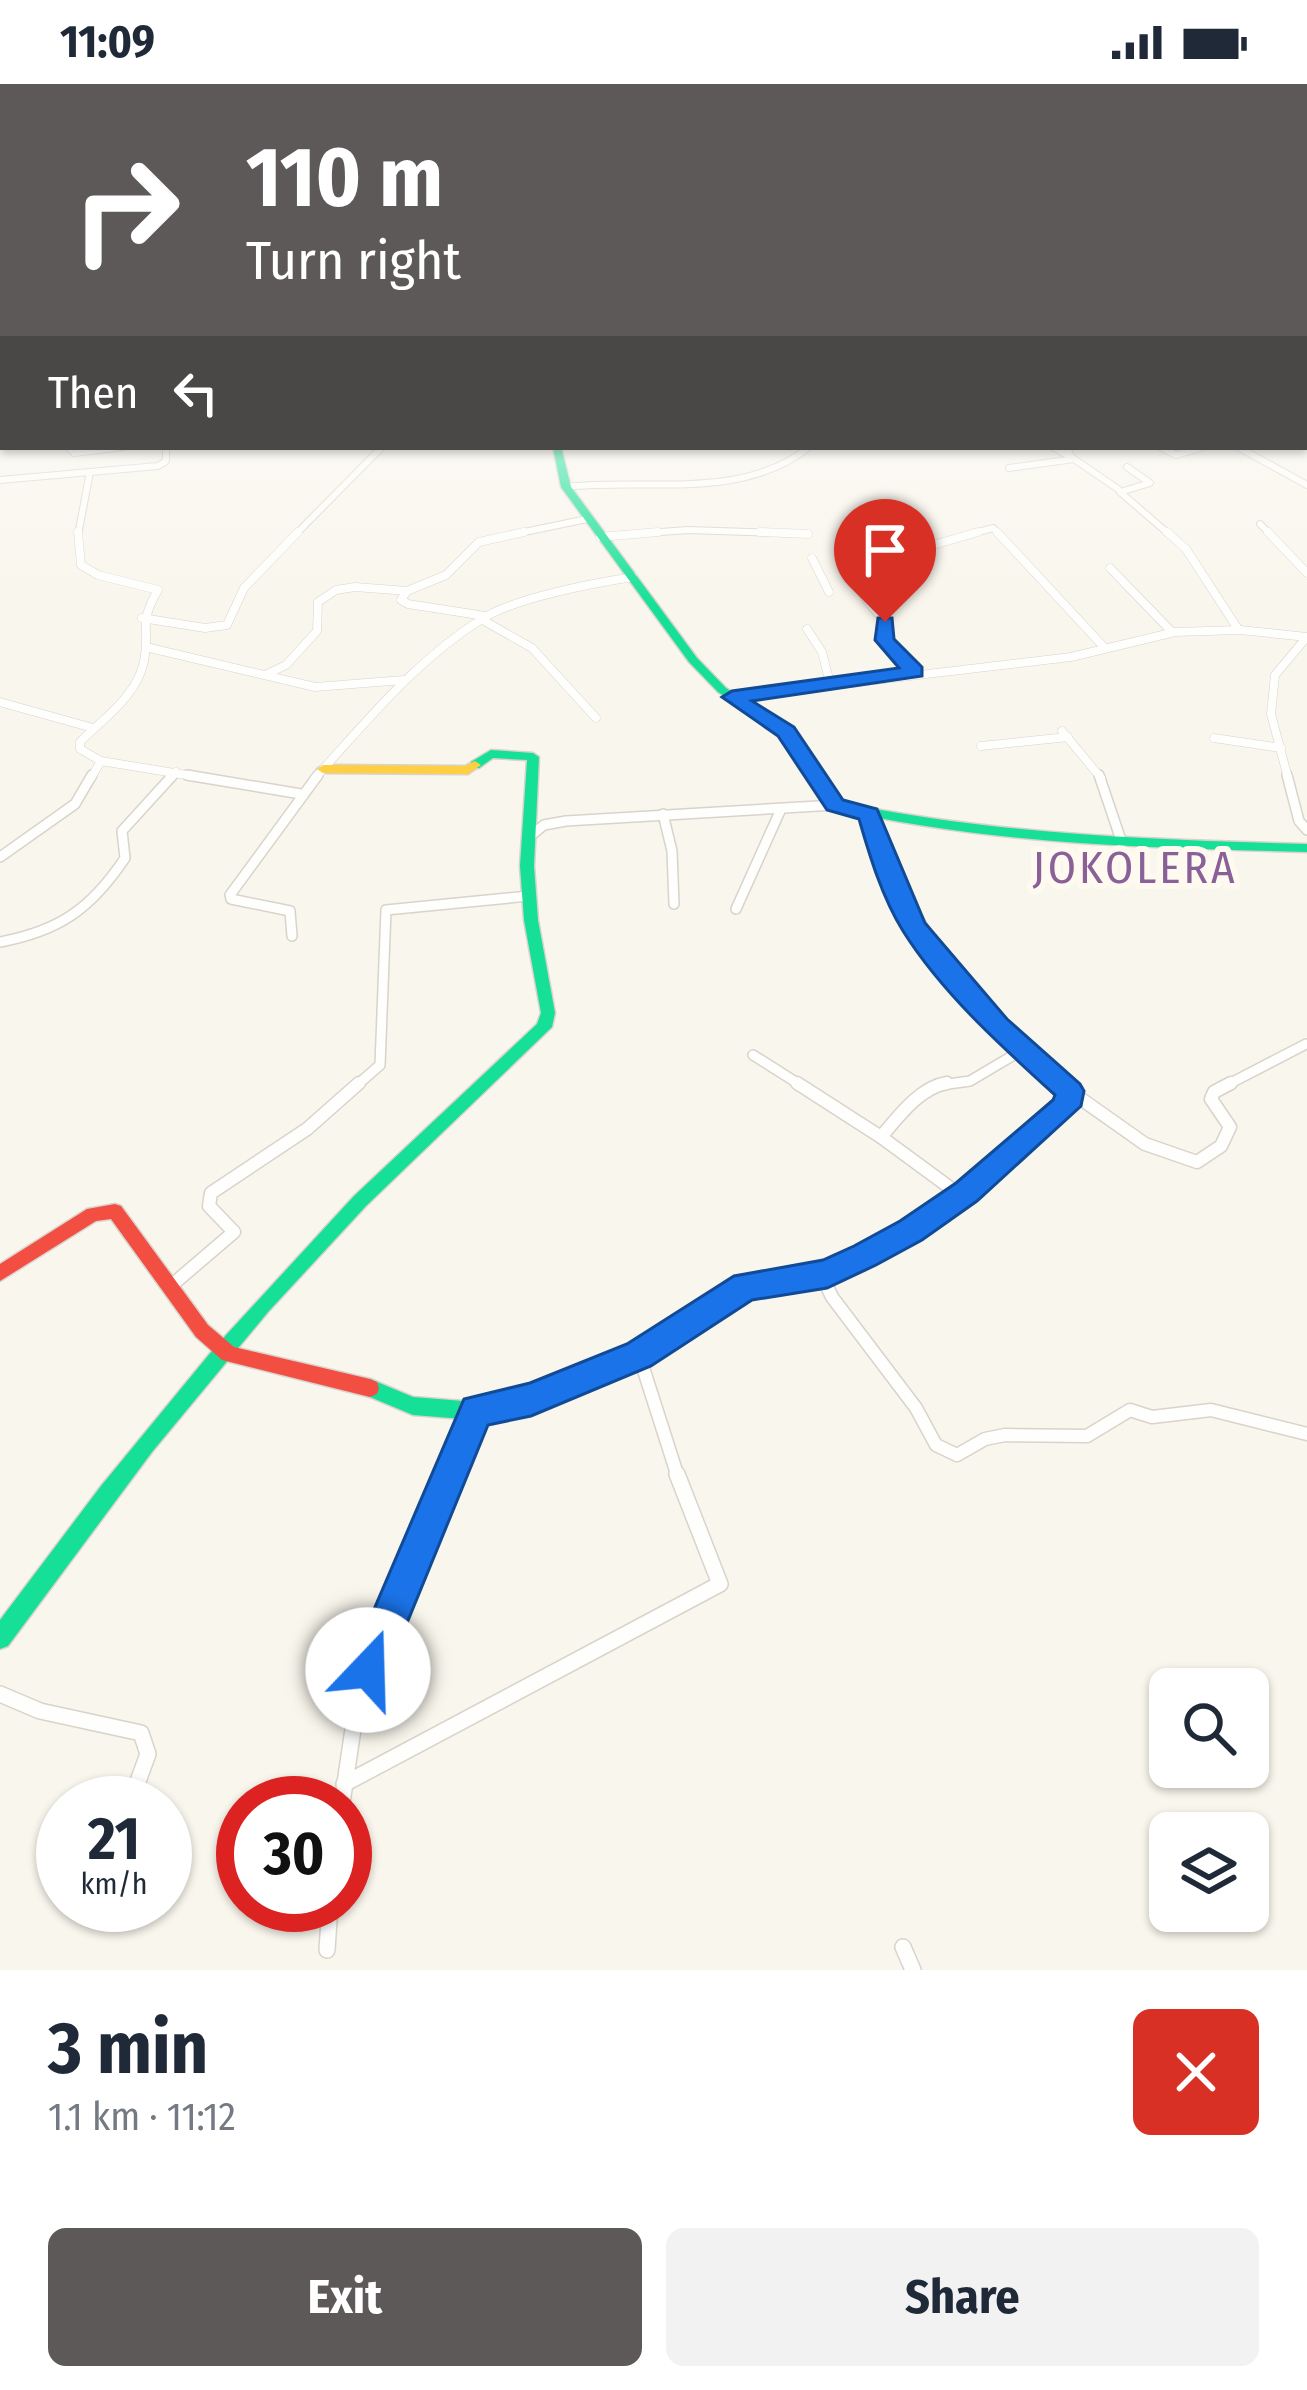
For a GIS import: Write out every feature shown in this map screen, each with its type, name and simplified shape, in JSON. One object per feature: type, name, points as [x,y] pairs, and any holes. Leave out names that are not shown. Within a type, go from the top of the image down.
[{"type":"street","points":[[0,480],[158,466],[166,461],[166,450]]},
{"type":"street","points":[[142,618],[205,628],[227,625],[244,588],[379,450]]},
{"type":"street","points":[[558,450],[566,487],[692,660],[732,697],[786,732],[835,805]]},
{"type":"street","points":[[566,487],[603,480],[698,484],[760,475],[778,471],[805,450]]},
{"type":"street","points":[[1058,450],[1118,489],[1190,554],[1238,629]]},
{"type":"street","points":[[1068,450],[1074,459]]},
{"type":"street","points":[[1243,450],[1307,485]]},
{"type":"street","points":[[1009,468],[1074,459]]},
{"type":"street","points":[[1118,489],[1150,483],[1127,467]]},
{"type":"street","points":[[90,472],[77,538],[79,560],[92,573],[155,587],[142,618],[150,647],[142,678],[79,745],[101,760],[302,794]]},
{"type":"street","points":[[268,674],[286,664],[317,631],[315,610],[328,594],[362,586],[407,591],[446,575],[479,542],[586,518]]},
{"type":"street","points":[[1260,524],[1307,573]]},
{"type":"street","points":[[914,672],[884,640],[885,622],[865,598],[854,568],[993,528],[1102,645]]},
{"type":"street","points":[[600,537],[688,530],[808,534]]},
{"type":"street","points":[[1014,548],[1030,576],[1044,588]]},
{"type":"street","points":[[812,558],[829,592]]},
{"type":"street","points":[[1110,568],[1172,632]]},
{"type":"street","points":[[292,936],[290,911],[231,899],[230,895],[302,794],[404,680],[483,617],[589,584],[633,577]]},
{"type":"street","points":[[407,591],[401,600],[408,604],[483,617],[532,648],[596,718]]},
{"type":"street","points":[[807,629],[822,652],[830,683]]},
{"type":"street","points":[[732,697],[1071,657],[1102,645],[1172,632],[1238,629],[1306,638]]},
{"type":"street","points":[[1306,638],[1275,674],[1271,714],[1299,821],[1307,830]]},
{"type":"street","points":[[150,647],[327,688],[404,680]]},
{"type":"street","points":[[0,702],[93,728]]},
{"type":"street","points":[[981,746],[1065,734],[1107,784],[1122,843]]},
{"type":"street","points":[[1214,737],[1281,748]]},
{"type":"street","points":[[0,1638],[63,1550],[332,1230],[466,1097],[539,1035],[548,1012],[530,896],[534,760],[529,754],[487,755],[479,766],[452,771],[323,770]]},
{"type":"street","points":[[0,857],[75,803],[101,760]]},
{"type":"street","points":[[0,942],[52,930],[106,885],[125,858],[122,831],[176,772]]},
{"type":"street","points":[[529,837],[544,825],[566,821],[835,805],[1005,837],[1307,848]]},
{"type":"street","points":[[736,909],[781,809]]},
{"type":"street","points":[[663,814],[672,851],[674,904]]},
{"type":"street","points":[[869,814],[886,868],[914,928],[998,1026],[1070,1091],[1142,1146],[1168,1158],[1197,1162],[1221,1146],[1230,1127],[1211,1100],[1214,1092],[1306,1044]]},
{"type":"street","points":[[172,1286],[233,1232],[209,1206],[211,1193],[308,1129],[380,1065],[386,910],[530,896]]},
{"type":"street","points":[[881,1137],[902,1112],[937,1084],[970,1081],[1024,1049]]},
{"type":"street","points":[[753,1055],[881,1137],[960,1196]]},
{"type":"street","points":[[0,1273],[93,1214],[109,1210],[121,1215],[202,1331],[229,1354],[355,1382],[413,1406],[476,1411],[531,1400],[639,1355],[746,1286],[821,1274],[911,1231],[1066,1106],[1070,1091]]},
{"type":"street","points":[[821,1274],[832,1297],[916,1408],[936,1445],[946,1452],[957,1455],[985,1439],[1005,1435],[1087,1436],[1130,1410],[1152,1418],[1211,1409],[1307,1434]]},
{"type":"street","points":[[359,1776],[720,1585],[684,1497],[639,1355]]},
{"type":"street","points":[[345,1776],[379,1634],[432,1524],[476,1411]]},
{"type":"street","points":[[0,1694],[40,1711],[141,1733],[148,1754],[140,1776]]},
{"type":"street","points":[[327,1950],[328,1932]]},
{"type":"street","points":[[903,1947],[913,1970]]},
{"type":"traffic: fast","points":[[558,450],[566,487],[693,660],[722,690],[786,732],[835,805],[1011,834],[1307,848]]},
{"type":"traffic: fast","points":[[0,1638],[108,1493],[302,1262],[544,1027],[548,1013],[531,920],[527,866],[533,757],[491,754],[475,765]]},
{"type":"traffic: fast","points":[[370,1388],[413,1406],[476,1411],[531,1399],[639,1355],[745,1286],[827,1273],[911,1231],[966,1192],[1066,1106],[1070,1097],[1057,1077],[1020,1045]]},
{"type":"traffic: slow","points":[[323,769],[468,770],[475,765]]},
{"type":"traffic: slow","points":[[869,814],[895,880],[928,941],[969,996],[1020,1045]]},
{"type":"traffic: jam","points":[[0,1273],[93,1214],[115,1211],[202,1331],[229,1354],[370,1388]]},
{"type":"district","name":"JOKOLERA","points":[[1135,868]]},
{"type":"route","points":[[368,1670],[379,1634],[432,1524],[476,1411],[531,1400],[639,1355],[746,1286],[827,1274],[865,1256],[966,1192],[1066,1106],[1070,1091],[998,1026],[914,928],[886,868],[869,814],[835,805],[796,742],[732,697],[914,672],[884,640],[885,622]]}]
